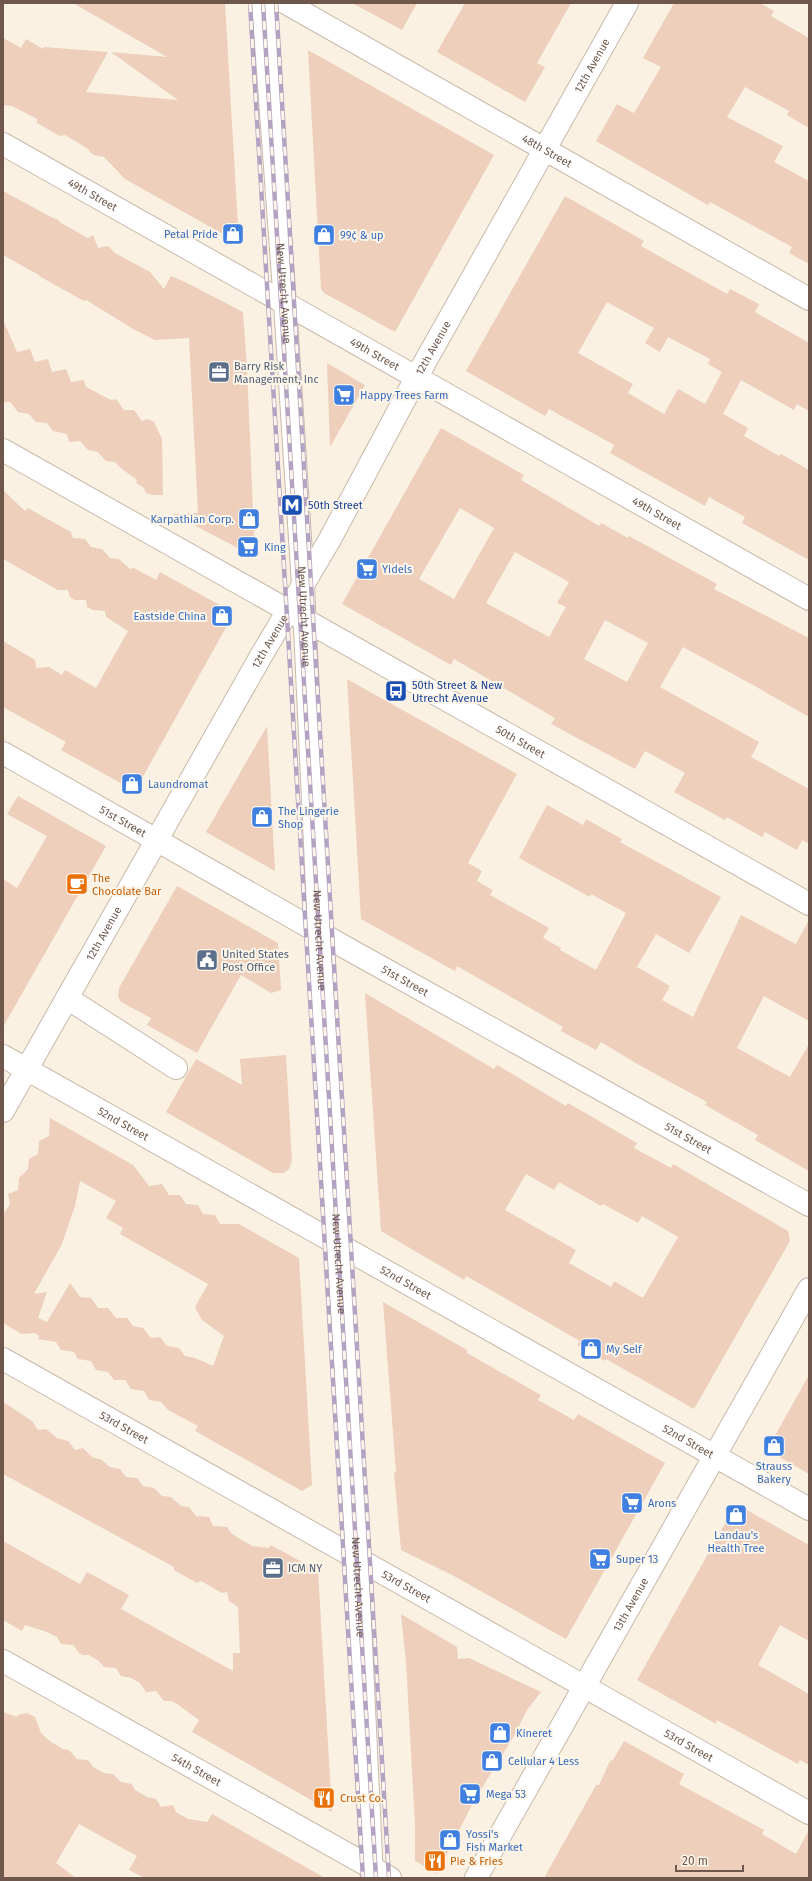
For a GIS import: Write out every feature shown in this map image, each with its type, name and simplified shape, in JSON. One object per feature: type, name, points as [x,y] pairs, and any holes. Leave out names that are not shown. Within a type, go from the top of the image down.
[{"type":"street","name":"New Utrecht Avenue","points":[[263,3],[285,304],[303,585],[296,615],[320,932],[337,1243],[378,1875]]},
{"type":"street","name":"48th Street","points":[[286,3],[809,299]]},
{"type":"street","name":"12th Avenue","points":[[303,585],[329,541],[416,378],[627,3]]},
{"type":"street","name":"49th Street","points":[[3,144],[809,599]]},
{"type":"street","name":"50th Street","points":[[3,450],[809,904]]},
{"type":"street","name":"12th Avenue","points":[[3,1111],[156,840],[296,615]]},
{"type":"street","name":"51st Street","points":[[3,753],[809,1205]]},
{"type":"street","points":[[67,998],[176,1068]]},
{"type":"street","name":"52nd Street","points":[[3,1056],[809,1510]]},
{"type":"street","name":"13th Avenue","points":[[476,1878],[809,1289]]},
{"type":"street","name":"53rd Street","points":[[3,1359],[809,1814]]},
{"type":"street","name":"54th Street","points":[[3,1661],[378,1875]]},
{"type":"building","points":[[73,3],[225,3],[239,243],[125,179],[104,157],[93,155],[88,149],[65,135],[60,136],[37,123],[37,119],[12,106],[3,105],[3,38],[21,48],[26,39],[43,49],[44,47],[108,52],[86,92],[178,100],[111,52],[167,57]]},
{"type":"building","points":[[352,3],[417,3],[402,30]]},
{"type":"building","points":[[465,3],[571,3],[537,63],[545,67],[525,102],[437,52]]},
{"type":"building","points":[[674,3],[760,3],[774,11],[771,16],[809,38],[809,128],[787,115],[789,111],[745,87],[727,117],[783,146],[774,162],[809,181],[809,264],[789,253],[792,247],[710,202],[708,205],[596,141],[617,104],[634,113],[661,67],[643,58]]},
{"type":"building","points":[[308,50],[494,155],[395,332],[324,293],[321,289]]},
{"type":"building","points":[[3,191],[57,219],[61,223],[88,238],[93,235],[98,248],[108,246],[115,253],[150,272],[164,289],[171,276],[243,312],[247,368],[255,557],[173,514],[198,513],[189,338],[155,340],[135,330],[86,300],[84,301],[3,255]]},
{"type":"building","points":[[565,196],[644,241],[641,246],[727,294],[730,289],[759,304],[755,312],[809,343],[809,411],[797,404],[794,410],[741,380],[723,414],[748,428],[744,436],[779,456],[781,454],[809,470],[809,560],[742,523],[745,517],[709,497],[705,506],[610,453],[614,445],[549,409],[545,416],[466,371]],"holes":[[[607,302],[654,328],[645,343],[660,352],[668,337],[710,359],[708,364],[722,372],[705,404],[678,389],[664,414],[628,393],[633,384],[578,353]]]},
{"type":"building","points":[[3,320],[17,352],[30,349],[35,362],[48,359],[52,372],[66,369],[71,382],[84,380],[86,387],[111,400],[116,399],[124,410],[134,410],[142,421],[148,419],[154,422],[162,439],[163,495],[146,493],[144,488],[136,483],[137,480],[115,462],[106,461],[98,452],[88,450],[80,441],[69,442],[67,434],[53,431],[47,423],[36,422],[29,414],[18,412],[10,402],[3,402]]},
{"type":"building","name":"Happy Trees Farm","points":[[327,363],[365,385],[330,447]]},
{"type":"building","points":[[441,428],[524,475],[521,480],[599,526],[601,523],[628,538],[629,536],[717,584],[714,589],[809,638],[809,717],[683,647],[660,687],[759,742],[751,757],[809,789],[809,844],[802,840],[797,850],[765,832],[762,837],[727,817],[725,820],[674,792],[685,773],[645,751],[635,769],[551,724],[555,718],[454,659],[451,665],[342,604]],"holes":[[[460,508],[494,528],[454,599],[419,579]],[[515,552],[569,582],[557,603],[566,607],[549,637],[486,603]],[[605,620],[648,643],[627,682],[584,659]]]},
{"type":"building","points":[[3,490],[25,511],[28,508],[71,532],[73,538],[85,539],[91,547],[102,549],[110,558],[119,559],[130,569],[134,568],[156,580],[160,572],[234,613],[135,791],[61,750],[66,742],[3,707],[3,641],[35,660],[36,668],[49,667],[62,675],[65,670],[96,688],[128,631],[106,617],[105,611],[93,610],[87,607],[86,600],[75,600],[70,597],[68,590],[58,590],[3,559]]},
{"type":"building","points":[[347,679],[517,774],[468,863],[482,871],[477,881],[493,890],[490,895],[549,928],[543,938],[561,948],[560,950],[596,970],[626,913],[591,894],[590,897],[519,858],[547,805],[583,825],[586,819],[622,839],[620,842],[721,897],[689,953],[656,934],[637,967],[670,986],[662,1000],[693,1017],[741,915],[796,944],[809,920],[809,1021],[764,996],[737,1048],[790,1077],[809,1044],[809,1171],[755,1140],[758,1135],[705,1105],[707,1102],[639,1065],[601,1042],[596,1050],[561,1031],[563,1027],[457,966],[455,971],[361,919]]},
{"type":"building","points":[[267,726],[275,871],[206,832]]},
{"type":"building","points":[[18,796],[106,846],[3,1027],[3,879],[17,888],[47,836],[7,814]]},
{"type":"building","name":"United States Post Office","points":[[177,886],[278,943],[281,990],[271,993],[241,975],[197,1053],[147,1025],[151,1018],[121,1002],[118,996],[119,988]]},
{"type":"building","points":[[365,993],[494,1069],[497,1065],[566,1106],[568,1103],[637,1143],[634,1148],[671,1168],[673,1164],[788,1231],[790,1241],[694,1409],[606,1359],[605,1361],[577,1345],[580,1341],[466,1276],[464,1280],[381,1231]],"holes":[[[526,1174],[554,1190],[559,1182],[601,1206],[603,1204],[638,1223],[642,1216],[678,1237],[643,1298],[614,1281],[611,1287],[569,1263],[576,1250],[505,1210]]]},
{"type":"building","points":[[286,1055],[292,1161],[289,1169],[284,1173],[273,1173],[166,1112],[196,1059],[242,1085],[240,1059]]},
{"type":"building","points":[[50,1118],[133,1165],[149,1186],[162,1184],[169,1195],[180,1195],[186,1204],[198,1205],[203,1214],[215,1215],[220,1224],[239,1224],[299,1258],[312,1485],[302,1491],[195,1431],[198,1426],[168,1410],[161,1402],[149,1400],[144,1391],[131,1389],[125,1380],[114,1380],[108,1372],[96,1370],[91,1361],[78,1359],[74,1352],[61,1350],[56,1342],[38,1339],[39,1336],[35,1333],[22,1334],[3,1323],[3,1215],[10,1204],[8,1194],[18,1190],[19,1178],[28,1169],[29,1159],[38,1154],[39,1141],[49,1136]],"holes":[[[80,1181],[116,1201],[106,1218],[123,1228],[120,1234],[208,1284],[195,1307],[202,1320],[224,1336],[213,1366],[195,1358],[185,1356],[179,1348],[167,1346],[160,1337],[151,1338],[143,1328],[133,1326],[127,1318],[116,1318],[108,1308],[98,1308],[91,1298],[80,1297],[70,1283],[47,1322],[38,1318],[47,1292],[34,1294],[62,1244],[75,1206]]]},
{"type":"building","points":[[383,1302],[467,1350],[467,1353],[541,1395],[538,1400],[574,1420],[578,1414],[665,1463],[566,1639],[454,1576],[401,1550],[394,1473],[396,1472]]},
{"type":"building","points":[[809,1375],[809,1474],[767,1450]]},
{"type":"building","points":[[3,1402],[32,1421],[38,1430],[46,1429],[57,1438],[68,1441],[75,1450],[83,1448],[92,1457],[102,1460],[110,1467],[120,1469],[126,1477],[137,1478],[143,1486],[154,1488],[162,1496],[171,1497],[181,1506],[189,1507],[196,1516],[209,1517],[213,1526],[227,1527],[232,1534],[252,1546],[269,1548],[271,1545],[318,1571],[332,1812],[192,1732],[199,1720],[177,1704],[171,1701],[164,1701],[156,1691],[146,1692],[140,1683],[131,1678],[121,1676],[116,1668],[104,1667],[99,1661],[89,1655],[79,1653],[73,1645],[61,1644],[57,1637],[47,1632],[25,1625],[22,1631],[3,1620],[3,1541],[80,1584],[87,1572],[129,1595],[121,1609],[233,1671],[233,1653],[240,1653],[238,1607],[229,1601],[227,1592],[222,1593],[201,1581],[197,1583],[174,1570],[174,1567],[3,1474]]},
{"type":"building","points":[[736,1504],[809,1545],[809,1641],[780,1625],[758,1665],[809,1694],[809,1765],[800,1760],[798,1764],[717,1720],[716,1724],[637,1680]]},
{"type":"building","points":[[401,1614],[457,1647],[458,1659],[469,1658],[541,1692],[527,1710],[514,1736],[474,1801],[437,1873],[415,1861],[415,1825],[406,1662]]},
{"type":"building","points":[[3,1712],[17,1717],[18,1715],[27,1713],[35,1717],[41,1733],[51,1742],[63,1749],[69,1750],[77,1759],[88,1760],[93,1767],[104,1773],[113,1774],[121,1782],[132,1784],[135,1790],[147,1797],[156,1799],[161,1807],[173,1805],[176,1812],[188,1819],[207,1822],[212,1814],[325,1878],[144,1878],[129,1870],[137,1856],[79,1824],[56,1863],[76,1878],[3,1878]]},
{"type":"building","points":[[624,1741],[684,1774],[679,1784],[764,1830],[762,1834],[796,1854],[809,1830],[809,1878],[544,1878],[596,1785],[599,1785],[610,1761],[613,1760]]},
{"type":"railway","points":[[250,3],[363,1878]]},
{"type":"railway","points":[[263,3],[376,1878]]},
{"type":"railway","points":[[276,3],[389,1878]]},
{"type":"place","name":"Petal Pride","points":[[233,234]]},
{"type":"place","name":"99¢ & up","points":[[324,235]]},
{"type":"place","name":"Barry Risk Management, Inc","points":[[219,372]]},
{"type":"place","name":"Happy Trees Farm","points":[[344,395]]},
{"type":"place","name":"50th Street","points":[[292,505]]},
{"type":"place","name":"Karpathian Corp.","points":[[249,519]]},
{"type":"place","name":"King","points":[[248,547]]},
{"type":"place","name":"Yidels","points":[[367,569]]},
{"type":"place","name":"Eastside China","points":[[222,616]]},
{"type":"place","name":"50th Street & New Utrecht Avenue","points":[[396,691]]},
{"type":"place","name":"Laundromat","points":[[132,784]]},
{"type":"place","name":"The Lingerie Shop","points":[[262,817]]},
{"type":"place","name":"The Chocolate Bar","points":[[77,884]]},
{"type":"place","name":"United States Post Office","points":[[207,960]]},
{"type":"place","name":"My Self","points":[[591,1349]]},
{"type":"place","name":"Strauss Bakery","points":[[774,1446]]},
{"type":"place","name":"Arons","points":[[632,1503]]},
{"type":"place","name":"Landau's Health Tree","points":[[736,1515]]},
{"type":"place","name":"Super 13","points":[[600,1559]]},
{"type":"place","name":"ICM NY","points":[[273,1568]]},
{"type":"place","name":"Kineret","points":[[500,1733]]},
{"type":"place","name":"Cellular 4 Less","points":[[492,1761]]},
{"type":"place","name":"Mega 53","points":[[470,1794]]},
{"type":"place","name":"Crust Co.","points":[[324,1798]]},
{"type":"place","name":"Yossi's Fish Market","points":[[450,1840]]},
{"type":"place","name":"Pie & Fries","points":[[435,1861]]}]
